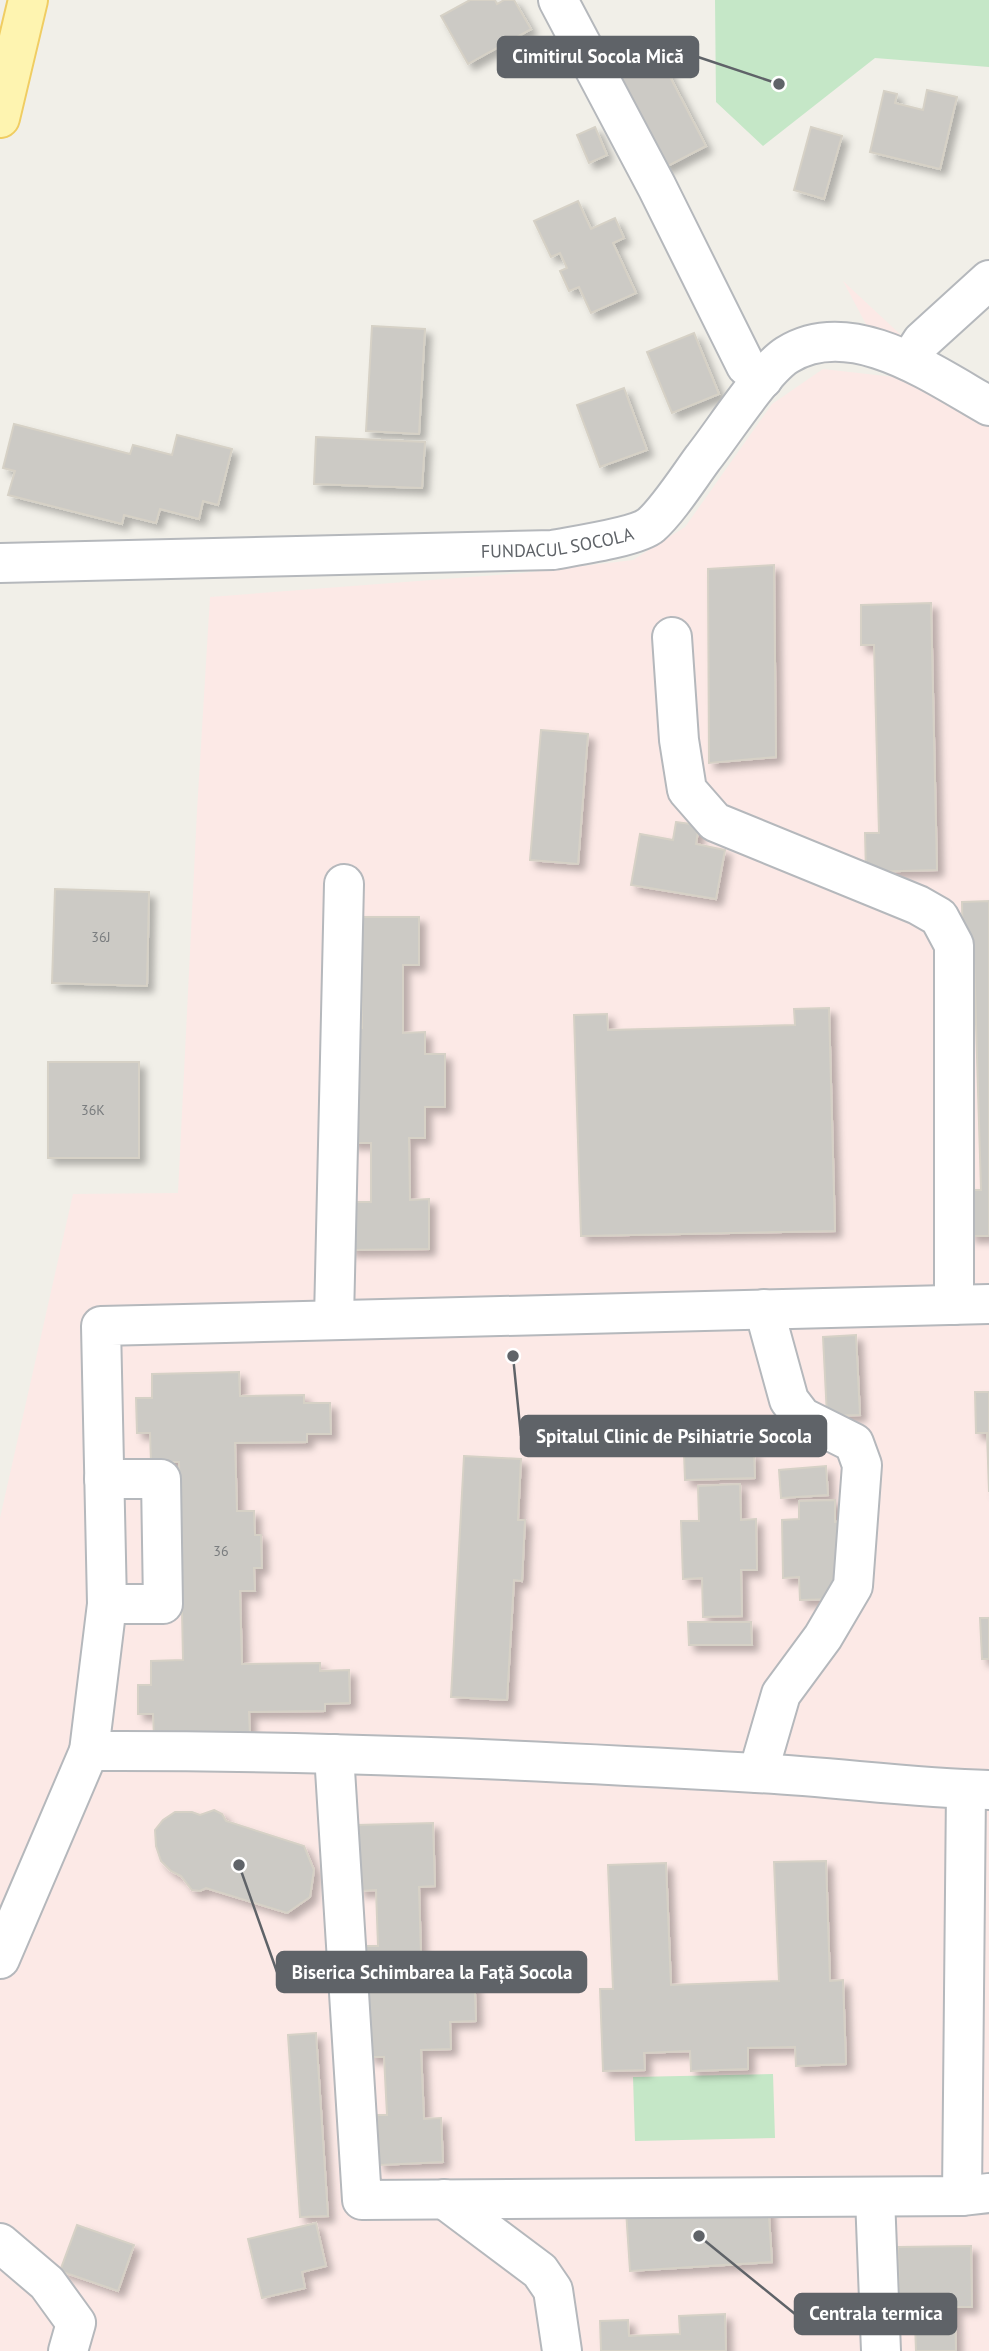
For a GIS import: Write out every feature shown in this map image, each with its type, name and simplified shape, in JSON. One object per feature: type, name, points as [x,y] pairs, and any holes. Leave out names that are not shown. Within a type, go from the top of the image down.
[{"type":"main road","points":[[0,118],[28,0]]},
{"type":"street","points":[[558,0],[657,187],[746,366],[763,379]]},
{"type":"street","points":[[909,361],[922,341],[989,279]]},
{"type":"street","name":"FUNDACUL SOCOLA","points":[[0,563],[553,550],[610,540],[649,527],[763,379],[786,355],[818,342],[866,345],[909,361],[989,406]]},
{"type":"street","points":[[0,1959],[89,1751],[107,1605],[101,1326],[971,1305],[954,945],[939,917],[918,905],[715,822],[687,790],[679,740],[672,637]]},
{"type":"street","points":[[334,1319],[344,884]]},
{"type":"street","points":[[758,1773],[781,1693],[823,1637],[853,1586],[862,1465],[854,1443],[802,1417],[789,1400],[764,1310]]},
{"type":"street","points":[[104,1479],[161,1479],[163,1604],[107,1605]]},
{"type":"street","points":[[89,1751],[244,1750],[334,1754],[758,1773],[978,1790],[976,2194],[362,2200],[334,1754]]},
{"type":"street","points":[[875,2197],[881,2351]]},
{"type":"street","points":[[444,2199],[540,2271],[553,2290],[562,2351]]},
{"type":"street","points":[[0,2243],[47,2283],[76,2323],[68,2351]]},
{"type":"shaded area","points":[[843,281],[989,417],[989,2351],[0,2351],[0,1518],[73,1194],[178,1193],[210,597],[522,573],[633,560],[685,527],[772,404],[823,369],[894,377]]},
{"type":"green space","points":[[715,0],[989,0],[989,67],[875,58],[763,146],[716,102]]},
{"type":"green space","points":[[773,2074],[775,2138],[635,2141],[633,2077]]},
{"type":"building","points":[[470,0],[495,0],[497,4],[504,0],[514,0],[531,29],[468,64],[441,16]]},
{"type":"building","points":[[655,48],[706,146],[664,168],[613,70]]},
{"type":"building","points":[[927,90],[957,97],[940,169],[870,152],[884,91],[897,94],[895,103],[923,110]]},
{"type":"building","points":[[595,127],[607,155],[589,163],[577,135]]},
{"type":"building","points":[[811,127],[842,136],[824,199],[794,190]]},
{"type":"building","points":[[578,201],[591,229],[615,218],[624,238],[613,243],[636,293],[591,313],[579,287],[569,291],[560,271],[567,268],[560,253],[551,257],[534,221]]},
{"type":"building","points":[[372,326],[425,329],[419,434],[366,431]]},
{"type":"building","points":[[694,333],[719,394],[672,413],[647,352]]},
{"type":"building","points":[[624,388],[647,450],[600,467],[577,405]]},
{"type":"building","points":[[14,424],[130,454],[133,445],[172,455],[177,435],[232,449],[218,505],[203,501],[199,519],[160,509],[156,523],[124,515],[122,524],[8,495],[15,471],[3,468]]},
{"type":"building","points":[[316,437],[425,442],[422,488],[314,484]]},
{"type":"building","points":[[774,565],[776,757],[709,763],[708,569]]},
{"type":"building","points":[[931,603],[937,870],[866,872],[865,833],[879,833],[874,645],[861,645],[861,605]]},
{"type":"building","points":[[541,730],[588,734],[578,864],[530,860]]},
{"type":"building","points":[[676,822],[699,825],[696,844],[725,850],[716,899],[631,885],[640,834],[673,840]]},
{"type":"building","points":[[55,889],[149,892],[147,986],[52,983]]},
{"type":"building","points":[[989,901],[989,1236],[970,1236],[968,1190],[981,1190],[974,957],[963,957],[962,902]]},
{"type":"building","points":[[344,917],[419,917],[419,965],[403,965],[403,1033],[425,1032],[425,1054],[445,1054],[445,1107],[425,1107],[425,1138],[409,1138],[410,1200],[429,1199],[429,1249],[349,1250],[348,1202],[371,1202],[371,1143],[350,1143],[349,1028],[362,1028],[361,965]]},
{"type":"building","points":[[829,1008],[835,1231],[581,1236],[574,1015],[607,1014],[608,1030],[795,1025],[794,1009]]},
{"type":"building","points":[[48,1062],[139,1062],[139,1158],[48,1158]]},
{"type":"building","points":[[856,1335],[860,1415],[827,1416],[823,1337]]},
{"type":"building","points":[[239,1372],[240,1396],[304,1395],[304,1403],[330,1403],[331,1434],[307,1434],[307,1442],[235,1443],[237,1511],[254,1511],[255,1535],[261,1535],[262,1568],[254,1568],[255,1591],[240,1591],[242,1664],[320,1663],[320,1671],[349,1670],[350,1703],[325,1704],[325,1711],[249,1712],[250,1735],[154,1736],[153,1714],[138,1714],[138,1685],[151,1685],[151,1661],[183,1660],[179,1462],[151,1462],[150,1433],[137,1433],[136,1398],[152,1398],[152,1374]]},
{"type":"building","points":[[975,1392],[989,1392],[989,1492],[987,1433],[976,1433]]},
{"type":"building","points":[[754,1452],[755,1478],[685,1480],[684,1453]]},
{"type":"building","points":[[464,1456],[521,1459],[518,1520],[525,1520],[522,1581],[514,1580],[507,1700],[451,1697]]},
{"type":"building","points":[[826,1466],[828,1495],[781,1498],[779,1470]]},
{"type":"building","points":[[740,1484],[741,1520],[756,1519],[757,1570],[741,1570],[742,1616],[703,1617],[702,1578],[683,1579],[681,1521],[699,1521],[698,1486]]},
{"type":"building","points":[[835,1500],[835,1522],[848,1521],[838,1599],[800,1600],[799,1577],[783,1578],[782,1520],[799,1519],[799,1501]]},
{"type":"building","points":[[980,1618],[989,1618],[989,1659],[982,1659]]},
{"type":"building","points":[[688,1622],[751,1622],[752,1645],[689,1645]]},
{"type":"building","points":[[214,1810],[222,1814],[226,1821],[304,1846],[314,1870],[310,1897],[287,1913],[206,1888],[200,1891],[192,1890],[181,1876],[171,1871],[161,1861],[155,1830],[175,1812],[200,1815]]},
{"type":"building","points":[[433,1823],[435,1886],[419,1887],[421,1954],[443,1953],[444,1966],[474,1965],[476,2021],[450,2022],[451,2049],[421,2050],[424,2119],[441,2118],[443,2162],[379,2165],[377,2115],[387,2115],[384,2057],[369,2057],[365,1946],[378,1946],[376,1890],[359,1891],[357,1825]]},
{"type":"building","points":[[826,1861],[830,1981],[843,1980],[846,2064],[796,2066],[795,2047],[748,2048],[748,2069],[691,2071],[690,2051],[644,2053],[645,2070],[603,2071],[600,1989],[613,1989],[608,1865],[666,1863],[671,1985],[779,1981],[774,1862]]},
{"type":"building","points":[[316,2033],[328,2216],[300,2217],[288,2035]]},
{"type":"building","points":[[768,2201],[772,2262],[630,2271],[626,2210]]},
{"type":"building","points":[[316,2223],[326,2266],[302,2272],[305,2288],[262,2298],[248,2239]]},
{"type":"building","points":[[77,2225],[134,2245],[118,2291],[60,2271]]},
{"type":"building","points":[[971,2246],[972,2307],[955,2307],[956,2351],[916,2351],[914,2297],[899,2297],[898,2247]]},
{"type":"building","points":[[725,2314],[726,2351],[601,2351],[600,2321],[628,2320],[629,2336],[680,2334],[679,2316]]},
{"type":"place","name":"Cimitirul Socola Mică","points":[[779,84]]},
{"type":"place","name":"Spitalul Clinic de Psihiatrie Socola","points":[[513,1356]]},
{"type":"place","name":"Biserica Schimbarea la Față Socola","points":[[239,1865]]},
{"type":"place","name":"Centrala termica","points":[[699,2236]]}]
